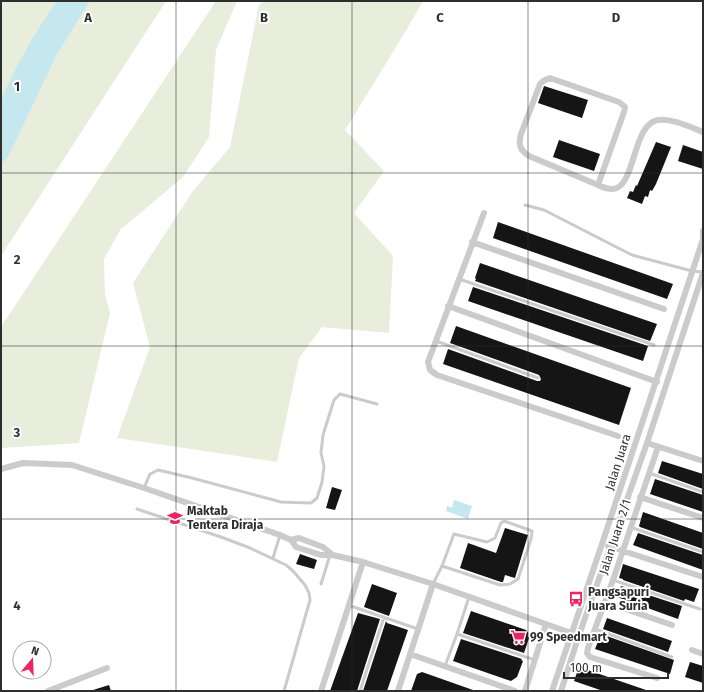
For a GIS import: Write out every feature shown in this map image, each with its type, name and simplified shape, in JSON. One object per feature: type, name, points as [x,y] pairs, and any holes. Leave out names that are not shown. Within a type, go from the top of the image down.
[{"type":"street","points":[[598,185],[625,107],[619,102],[550,78],[546,78],[540,84],[519,141],[520,147],[523,152],[529,156],[598,185],[612,189],[619,187],[629,171],[641,135],[648,125],[657,120],[670,120],[703,132]]},
{"type":"street","points":[[484,213],[428,362],[430,370],[437,374],[618,436]]},
{"type":"street","name":"Jalan Juara","points":[[552,691],[657,382],[703,238],[703,231]]},
{"type":"street","points":[[472,242],[664,309]]},
{"type":"street","name":"Jalan Juara","points":[[561,691],[579,635],[647,443],[703,272]]},
{"type":"street","points":[[448,306],[657,382]]},
{"type":"street","points":[[647,443],[703,461]]},
{"type":"street","name":"Jalan Juara 2/1","points":[[658,447],[587,653],[590,657],[658,678]]},
{"type":"street","points":[[1,469],[23,463],[72,465],[280,535],[291,540],[296,547],[321,555],[331,554],[363,562],[433,584],[579,635]]},
{"type":"street","points":[[640,497],[703,518]]},
{"type":"street","points":[[291,540],[299,538],[323,547],[331,554]]},
{"type":"street","points":[[602,544],[703,577]]},
{"type":"street","points":[[320,691],[363,562]]},
{"type":"street","points":[[398,691],[433,584]]},
{"type":"street","points":[[605,602],[672,625]]},
{"type":"street","points":[[525,691],[546,624]]},
{"type":"street","points":[[692,650],[703,654]]},
{"type":"street","points":[[410,654],[515,691]]},
{"type":"street","points":[[48,691],[107,668]]},
{"type":"lane","points":[[525,205],[544,210],[632,255],[692,271],[703,272]]},
{"type":"lane","points":[[459,278],[654,345]]},
{"type":"lane","points":[[436,341],[538,378]]},
{"type":"lane","points":[[144,488],[150,474],[158,470],[281,502],[311,503],[317,498],[322,482],[324,466],[321,453],[323,435],[334,400],[340,394],[377,404]]},
{"type":"lane","points":[[649,473],[703,492]]},
{"type":"lane","points":[[137,509],[221,537],[272,558],[286,565],[299,577],[309,593],[310,600],[284,691]]},
{"type":"lane","points":[[433,584],[442,566],[454,534],[487,542],[495,538],[501,523],[504,521],[532,531],[531,539],[518,579],[510,584],[500,585],[442,566]]},
{"type":"lane","points":[[630,527],[703,552]]},
{"type":"lane","points":[[272,558],[280,535]]},
{"type":"lane","points":[[321,584],[331,554]]},
{"type":"lane","points":[[613,580],[700,609]]},
{"type":"lane","points":[[445,666],[469,597]]},
{"type":"lane","points":[[348,605],[418,629]]},
{"type":"lane","points":[[360,691],[384,617]]},
{"type":"lane","points":[[595,629],[672,656]]},
{"type":"lane","points":[[456,634],[535,660]]},
{"type":"green space","points":[[1,1],[166,1],[1,256]]},
{"type":"green space","points":[[216,1],[237,1],[216,50],[209,137],[183,177],[120,230],[104,259],[105,295],[110,313],[79,443],[1,448],[1,327]]},
{"type":"green space","points":[[264,1],[423,1],[345,130],[384,171],[354,213],[393,256],[389,333],[322,327],[299,358],[277,462],[117,438],[150,347],[133,283],[193,191],[230,147],[259,5]]},
{"type":"water","points":[[57,1],[90,1],[57,54],[8,157],[1,164],[2,98],[27,48]]},
{"type":"water","points":[[454,500],[472,506],[468,519],[446,511],[447,506],[452,508]]},
{"type":"building","points":[[544,86],[588,100],[582,118],[538,103]]},
{"type":"building","points":[[559,140],[600,154],[594,171],[553,157]]},
{"type":"building","points":[[656,142],[671,147],[656,184],[652,191],[650,190],[648,197],[645,196],[642,204],[627,198],[630,191],[633,192],[636,185],[637,186]]},
{"type":"building","points":[[683,145],[703,152],[703,169],[678,161]]},
{"type":"building","points":[[498,222],[673,284],[667,299],[493,238]]},
{"type":"building","points":[[480,263],[657,324],[650,341],[475,281]]},
{"type":"building","points":[[473,287],[648,346],[643,361],[468,301]]},
{"type":"building","points":[[456,326],[631,388],[619,425],[443,364],[448,349],[537,381],[540,381],[541,379],[539,375],[450,343]]},
{"type":"building","points":[[662,461],[703,474],[703,489],[658,473]]},
{"type":"building","points":[[655,479],[703,495],[703,512],[650,494]]},
{"type":"building","points":[[332,487],[342,490],[335,510],[326,508]]},
{"type":"building","points":[[643,512],[703,533],[703,549],[640,527]]},
{"type":"building","points":[[505,528],[528,535],[515,578],[505,575],[503,582],[501,582],[460,568],[468,543],[496,553]]},
{"type":"building","points":[[638,533],[703,555],[703,570],[633,545]]},
{"type":"building","points":[[300,554],[317,560],[314,569],[296,564]]},
{"type":"building","points":[[623,564],[699,589],[694,602],[685,599],[684,601],[619,578]]},
{"type":"building","points":[[372,584],[397,593],[389,616],[364,607]]},
{"type":"building","points":[[621,586],[682,606],[678,619],[617,597]]},
{"type":"building","points":[[471,611],[526,630],[530,635],[524,653],[463,633]]},
{"type":"building","points":[[358,613],[380,619],[357,691],[330,691]]},
{"type":"building","points":[[607,618],[672,641],[668,652],[603,629]]},
{"type":"building","points":[[386,621],[387,623],[408,630],[387,691],[363,691]]},
{"type":"building","points":[[601,634],[674,660],[670,674],[595,649]]},
{"type":"building","points":[[461,639],[522,659],[521,660],[523,661],[517,677],[511,681],[453,661]]},
{"type":"building","points":[[690,662],[703,666],[703,683],[685,677]]},
{"type":"building","points":[[579,667],[646,691],[603,691],[574,681]]},
{"type":"building","points":[[422,672],[473,691],[411,691],[417,674]]},
{"type":"building","points":[[109,685],[111,691],[93,691],[93,690]]},
{"type":"place","name":"Maktab Tentera Diraja","points":[[175,518]]},
{"type":"place","name":"Pangsapuri Juara Suria","points":[[576,599]]},
{"type":"place","name":"99 Speedmart","points":[[518,637]]}]
